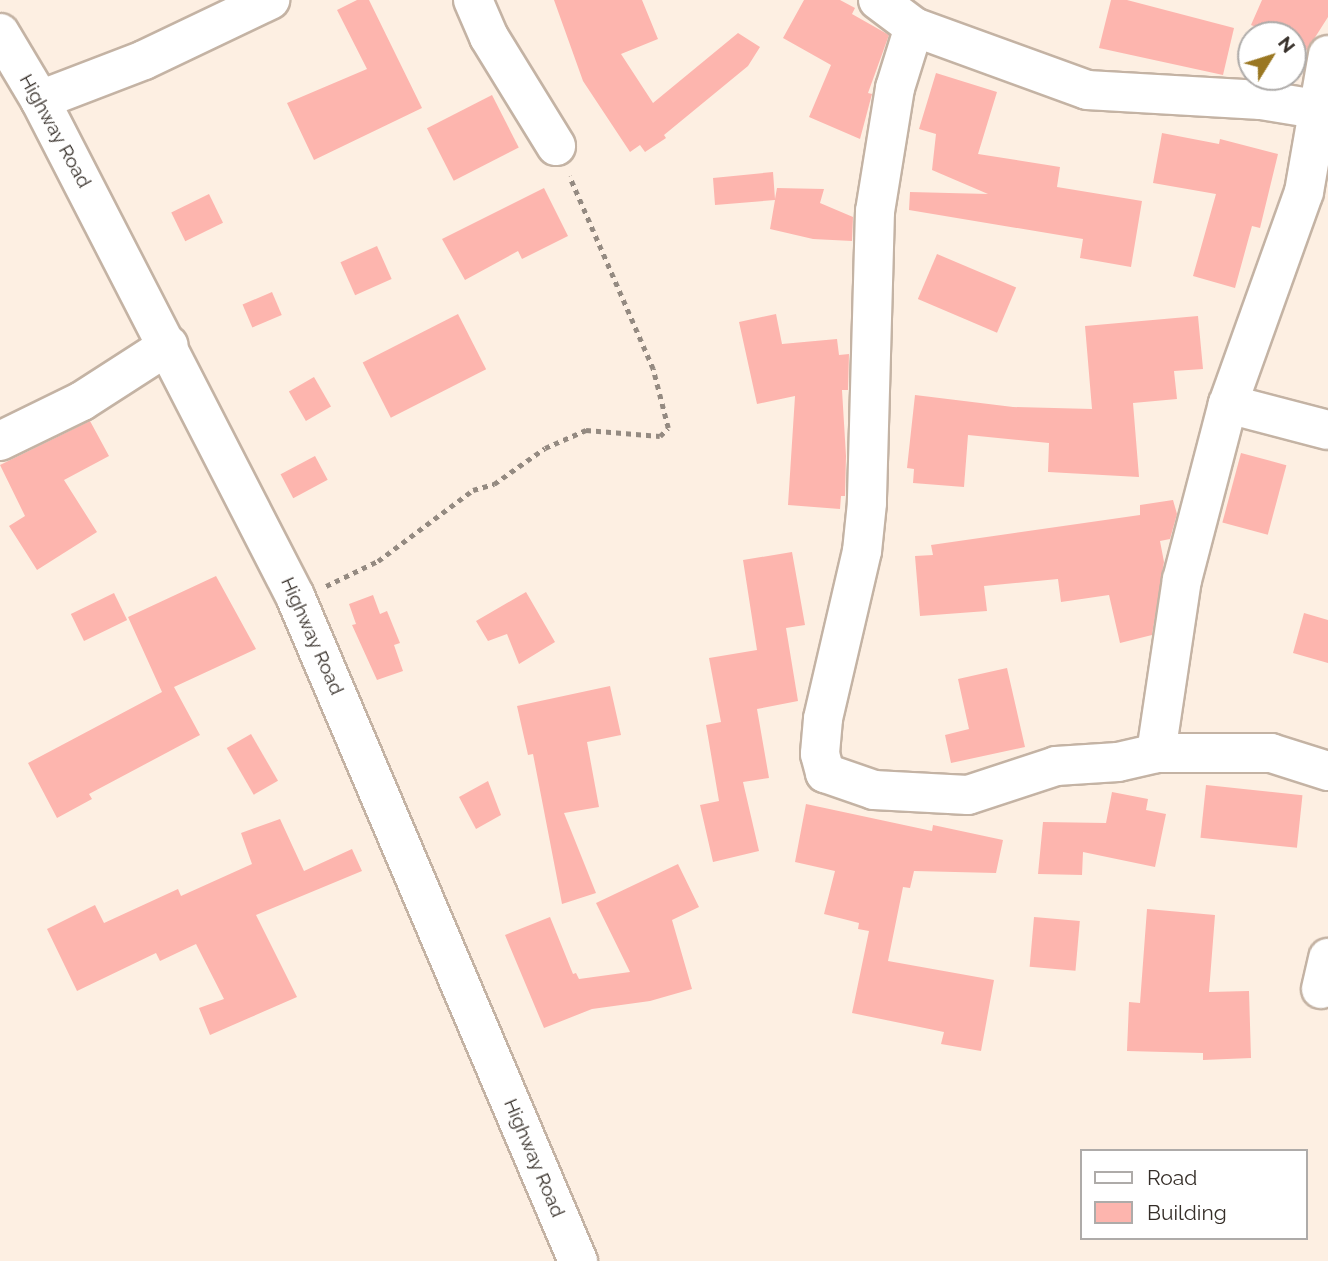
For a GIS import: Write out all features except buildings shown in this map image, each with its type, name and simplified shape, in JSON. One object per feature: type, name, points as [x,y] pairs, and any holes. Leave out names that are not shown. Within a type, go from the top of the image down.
[{"type":"street","points":[[40,100],[144,60],[270,0]]},
{"type":"street","points":[[473,0],[489,37],[556,146]]},
{"type":"street","points":[[878,0],[914,27],[1087,90],[1261,100],[1323,110]]},
{"type":"street","points":[[914,27],[895,88],[875,211],[867,503],[862,551],[824,719],[820,754],[825,773],[874,790],[968,795],[1056,766],[1118,762],[1156,753],[1271,753],[1328,771]]},
{"type":"street","name":"Highway Road","points":[[0,33],[40,100],[169,345],[295,596],[578,1261]]},
{"type":"street","points":[[1156,753],[1182,580],[1228,404],[1304,192],[1323,110],[1328,55]]},
{"type":"street","points":[[0,440],[82,401],[169,345]]},
{"type":"street","points":[[1228,404],[1328,430]]},
{"type":"path","points":[[295,596],[356,575],[473,490],[494,484],[545,448],[586,430],[660,436],[668,428],[653,369],[556,146]]}]
